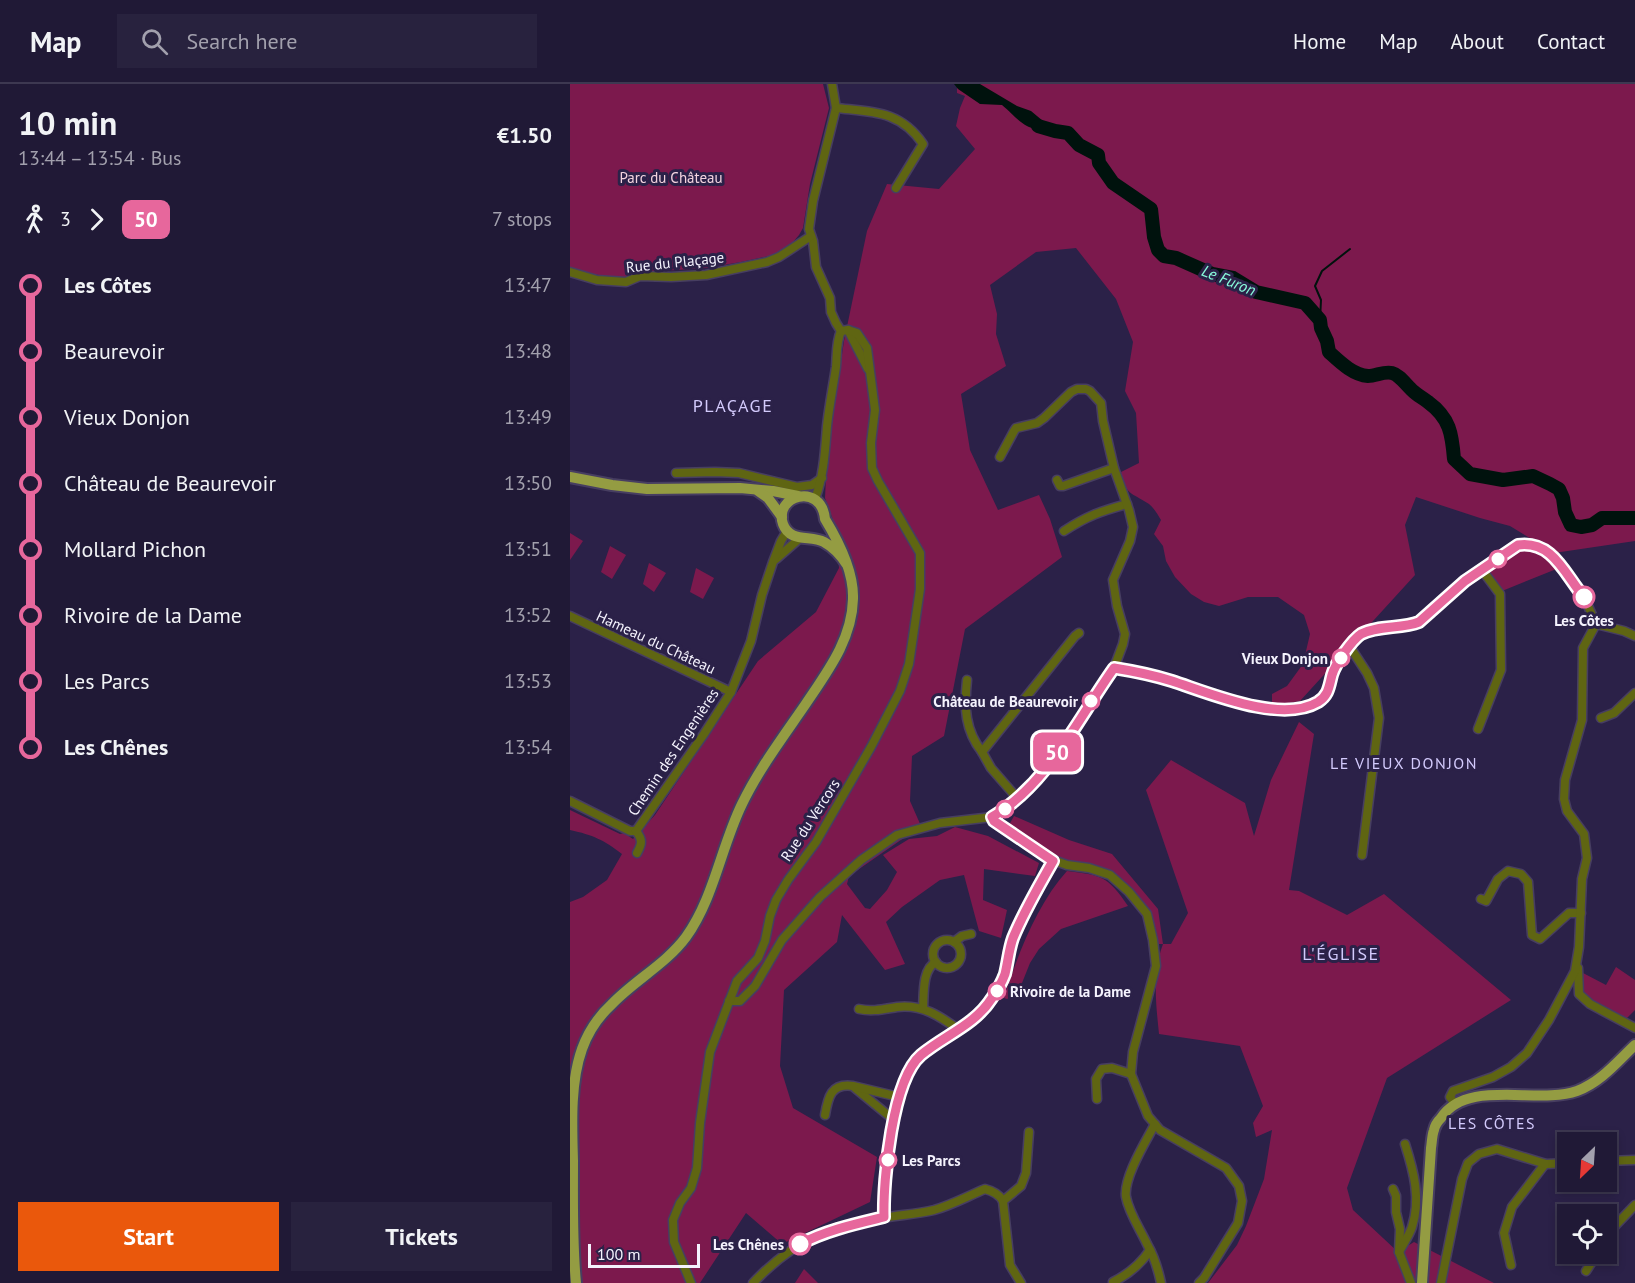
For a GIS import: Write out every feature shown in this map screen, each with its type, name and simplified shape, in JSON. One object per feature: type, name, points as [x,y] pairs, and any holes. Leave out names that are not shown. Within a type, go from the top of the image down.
[{"type":"main road","points":[[570,477],[647,489],[740,488],[773,491],[815,499],[821,504],[825,519],[848,565],[853,597],[852,613],[842,648],[762,768],[741,805],[698,916],[685,938],[664,961],[611,1004],[598,1019],[582,1048],[575,1068],[572,1102],[573,1256],[576,1283]]},
{"type":"main road","points":[[758,490],[768,498],[782,518]]},
{"type":"main road","points":[[798,496],[789,501],[784,508],[782,518],[787,531],[793,536],[822,541],[838,551],[848,565]]},
{"type":"main road","points":[[805,538],[818,534],[825,519]]},
{"type":"main road","points":[[1422,1283],[1431,1148],[1434,1128],[1444,1113],[1455,1104],[1473,1096],[1553,1095],[1577,1091],[1599,1079],[1635,1045]]},
{"type":"street","points":[[832,84],[836,108],[871,112],[901,120],[923,144],[896,188]]},
{"type":"street","name":"Rue du Vercors","points":[[691,1283],[674,1242],[673,1220],[680,1203],[691,1188],[696,1168],[710,1052],[737,981],[758,958],[776,900],[816,842],[871,747],[900,691],[909,664],[920,589],[920,554],[872,468],[871,443],[875,410],[868,370],[845,330],[836,323],[831,312],[830,298],[816,267],[811,236],[811,213],[836,108]]},
{"type":"street","name":"Rue du Plaçage","points":[[570,272],[597,280],[626,282],[640,276],[706,275],[767,262],[779,257],[811,236]]},
{"type":"street","points":[[815,499],[822,478],[838,341],[845,330]]},
{"type":"street","points":[[729,1000],[740,1001],[755,986],[782,940],[820,897],[861,860],[897,835],[940,823],[992,817],[1018,799],[1044,771],[1114,668],[1125,634],[1113,580],[1132,534],[1132,521],[1114,468],[1104,428],[1101,403],[1090,391],[1081,388],[1074,390],[1037,423],[1016,428],[1010,435],[1000,457]]},
{"type":"street","points":[[1057,480],[1060,486],[1063,486],[1114,468]]},
{"type":"street","points":[[676,473],[739,473],[798,487],[812,485],[822,478]]},
{"type":"street","points":[[1064,531],[1084,518],[1127,504]]},
{"type":"street","name":"Chemin des Engenières","points":[[637,854],[642,840],[636,831],[731,692],[751,641],[773,562],[787,531]]},
{"type":"street","name":"Chemin des Engenières","points":[[773,562],[805,538]]},
{"type":"street","points":[[1114,668],[1172,681],[1252,706],[1281,710],[1306,707],[1320,701],[1328,691],[1332,674],[1348,648],[1361,634],[1411,626],[1419,622],[1465,581],[1518,545],[1527,543],[1545,549],[1552,555],[1584,597],[1596,624]]},
{"type":"street","points":[[1478,729],[1501,670],[1500,594],[1482,570]]},
{"type":"street","name":"Hameau du Château","points":[[570,616],[731,692]]},
{"type":"street","points":[[1596,624],[1635,636]]},
{"type":"street","points":[[1596,624],[1583,648],[1582,720],[1565,780],[1564,799],[1567,811],[1584,834],[1587,858],[1582,879],[1577,965],[1579,994],[1590,1004],[1635,1028]]},
{"type":"street","points":[[982,752],[1079,633]]},
{"type":"street","points":[[1348,648],[1352,650],[1367,673],[1374,688],[1379,718],[1362,855]]},
{"type":"street","points":[[967,680],[966,706],[971,736],[991,768],[1018,799]]},
{"type":"street","points":[[1601,718],[1614,713],[1635,693]]},
{"type":"street","points":[[570,801],[630,831],[636,831]]},
{"type":"street","points":[[992,817],[994,821],[1053,861],[1110,874],[1130,892],[1147,914],[1156,966],[1133,1052],[1131,1074],[1148,1116],[1160,1130],[1226,1168],[1239,1186],[1242,1201],[1238,1224],[1199,1283]]},
{"type":"street","points":[[884,1217],[884,1197],[894,1120],[899,1097],[913,1064],[922,1055],[973,1020],[990,1002],[1004,975],[1012,939],[1053,861]]},
{"type":"street","points":[[1481,899],[1486,901],[1498,879],[1508,871],[1521,874],[1528,882],[1532,935],[1540,939],[1569,913],[1581,913]]},
{"type":"street","points":[[954,942],[962,936],[971,934]]},
{"type":"street","points":[[949,940],[954,942],[961,951],[959,961],[951,968],[945,968],[936,962],[933,952],[939,943],[949,940]]},
{"type":"street","points":[[923,1009],[927,971],[930,965],[936,962]]},
{"type":"street","points":[[1455,1104],[1450,1097],[1453,1091],[1493,1077],[1511,1067],[1527,1053],[1560,1002],[1577,965]]},
{"type":"street","points":[[859,1009],[869,1011],[902,1007],[923,1009],[959,1030]]},
{"type":"street","points":[[1096,1099],[1096,1079],[1102,1069],[1112,1068],[1131,1074]]},
{"type":"street","points":[[825,1115],[828,1098],[838,1087],[846,1085],[899,1097]]},
{"type":"street","points":[[853,1086],[894,1120]]},
{"type":"street","points":[[1155,1124],[1130,1176],[1126,1196],[1157,1267],[1161,1283]]},
{"type":"street","points":[[1003,1201],[1021,1186],[1026,1173],[1029,1132]]},
{"type":"street","points":[[1399,1252],[1412,1228],[1417,1199],[1405,1144]]},
{"type":"street","points":[[1441,1283],[1462,1179],[1468,1162],[1479,1154],[1497,1149],[1545,1164],[1557,1163]]},
{"type":"street","points":[[1617,1161],[1635,1160]]},
{"type":"street","points":[[1511,1265],[1504,1233],[1512,1207],[1545,1164]]},
{"type":"street","points":[[753,1283],[771,1265],[818,1234],[884,1217],[917,1214],[937,1209],[986,1189],[993,1191],[1003,1201],[1010,1265],[1022,1283]]},
{"type":"street","points":[[1393,1189],[1400,1229],[1399,1252],[1411,1283]]},
{"type":"street","points":[[1617,1224],[1635,1205]]},
{"type":"street","points":[[1113,1282],[1129,1274],[1142,1262],[1150,1250]]},
{"type":"street","points":[[1586,1271],[1591,1264]]},
{"type":"green space","name":"Parc du Château","points":[[570,84],[823,84],[829,108],[810,184],[803,228],[799,235],[788,248],[774,255],[706,268],[647,272],[623,278],[570,269]]},
{"type":"green space","points":[[957,84],[1635,84],[1635,541],[1554,553],[1510,526],[1416,497],[1405,525],[1415,575],[1300,701],[1272,706],[1272,694],[1287,686],[1303,664],[1310,634],[1304,615],[1278,597],[1248,597],[1219,606],[1204,602],[1191,594],[1175,577],[1166,561],[1163,546],[1154,534],[1161,520],[1151,506],[1127,490],[1121,472],[1139,463],[1136,413],[1125,391],[1133,342],[1116,299],[1076,248],[1036,252],[990,285],[997,314],[996,334],[1006,366],[961,394],[970,450],[998,510],[1039,495],[1050,519],[1062,557],[965,629],[944,736],[912,756],[910,801],[921,826],[849,876],[847,884],[865,908],[870,909],[887,890],[897,872],[883,855],[909,839],[937,836],[955,827],[988,836],[1039,863],[1035,876],[984,869],[983,900],[1007,910],[1001,938],[979,931],[964,875],[940,880],[902,907],[886,922],[905,964],[885,970],[842,915],[837,942],[784,990],[780,1066],[793,1108],[877,1157],[870,1202],[782,1244],[746,1213],[700,1283],[570,1283],[570,902],[583,897],[607,880],[622,854],[598,839],[570,830],[570,810],[633,839],[655,815],[758,661],[816,612],[839,568],[836,528],[825,498],[827,456],[844,341],[867,231],[887,184],[939,189],[975,149],[956,126],[965,96],[957,93]]},
{"type":"green space","points":[[570,533],[583,541],[570,560]]},
{"type":"green space","points":[[610,546],[626,555],[612,579],[601,572]]},
{"type":"green space","points":[[1524,546],[1541,549],[1559,568],[1502,591],[1489,573],[1491,568]]},
{"type":"green space","points":[[649,563],[666,573],[654,592],[643,584]]},
{"type":"green space","points":[[696,568],[714,578],[703,599],[690,592]]},
{"type":"green space","points":[[1299,722],[1314,734],[1289,890],[1299,891],[1347,915],[1384,894],[1511,1000],[1387,1078],[1347,1188],[1353,1210],[1398,1252],[1414,1242],[1494,1283],[1208,1283],[1237,1245],[1246,1226],[1264,1179],[1272,1130],[1256,1137],[1253,1123],[1263,1106],[1240,1046],[1159,1034],[1156,977],[1163,944],[1171,944],[1188,913],[1146,790],[1171,760],[1245,803],[1254,836],[1271,780]]},
{"type":"green space","points":[[1014,816],[1069,840],[1112,854],[1158,909],[1163,944],[1157,944],[1150,913],[1107,871],[1057,857],[1009,825]]},
{"type":"green space","points":[[1067,871],[1103,879],[1115,888],[1128,906],[1061,929],[1039,949],[1030,963],[1018,993],[1007,999],[1004,998],[1029,931],[1046,899]]},
{"type":"green space","points":[[1616,967],[1635,980],[1635,1010],[1625,1020],[1591,1002],[1581,992],[1583,973],[1606,985]]},
{"type":"green space","points":[[804,1269],[818,1283],[795,1283]]},
{"type":"shaded area","points":[[954,84],[980,84],[1017,106],[1031,111],[1055,131],[1025,125],[1002,105],[980,104]]},
{"type":"waterway","name":"Le Furon","points":[[1038,126],[1068,133],[1079,145],[1098,155],[1099,163],[1113,183],[1151,209],[1154,237],[1158,250],[1164,256],[1176,258],[1212,274],[1233,278],[1256,292],[1305,303],[1320,320],[1329,352],[1342,364],[1362,375],[1392,373],[1398,376],[1441,414],[1451,434],[1454,459],[1470,474],[1503,480],[1533,476],[1550,484],[1559,489],[1571,525],[1581,527],[1592,525],[1602,518],[1635,518]]},
{"type":"waterway","points":[[1320,320],[1321,300],[1315,286],[1322,271],[1350,249]]},
{"type":"bus line","name":"50","points":[[800,1244],[818,1234],[836,1228],[884,1217],[890,1143],[899,1097],[913,1064],[922,1055],[973,1020],[990,1002],[1004,975],[1012,939],[1053,861],[994,821],[992,817],[1015,802],[1044,771],[1114,668],[1172,681],[1252,706],[1281,710],[1306,707],[1320,701],[1325,696],[1336,666],[1354,640],[1361,634],[1411,626],[1419,622],[1465,581],[1518,545],[1527,543],[1545,549],[1584,597]]},
{"type":"place","name":"Les Côtes","points":[[1584,597]]},
{"type":"place","name":"Vieux Donjon","points":[[1341,658]]},
{"type":"place","name":"Château de Beaurevoir","points":[[1091,701]]},
{"type":"place","name":"Rivoire de la Dame","points":[[997,991]]},
{"type":"place","name":"Les Parcs","points":[[888,1160]]},
{"type":"place","name":"Les Chênes","points":[[800,1244]]},
{"type":"district","name":"PLAÇAGE","points":[[733,405]]},
{"type":"district","name":"LE VIEUX DONJON","points":[[1404,763]]},
{"type":"district","name":"L'ÉGLISE","points":[[1341,953]]},
{"type":"district","name":"LES CÔTES","points":[[1492,1123]]}]
